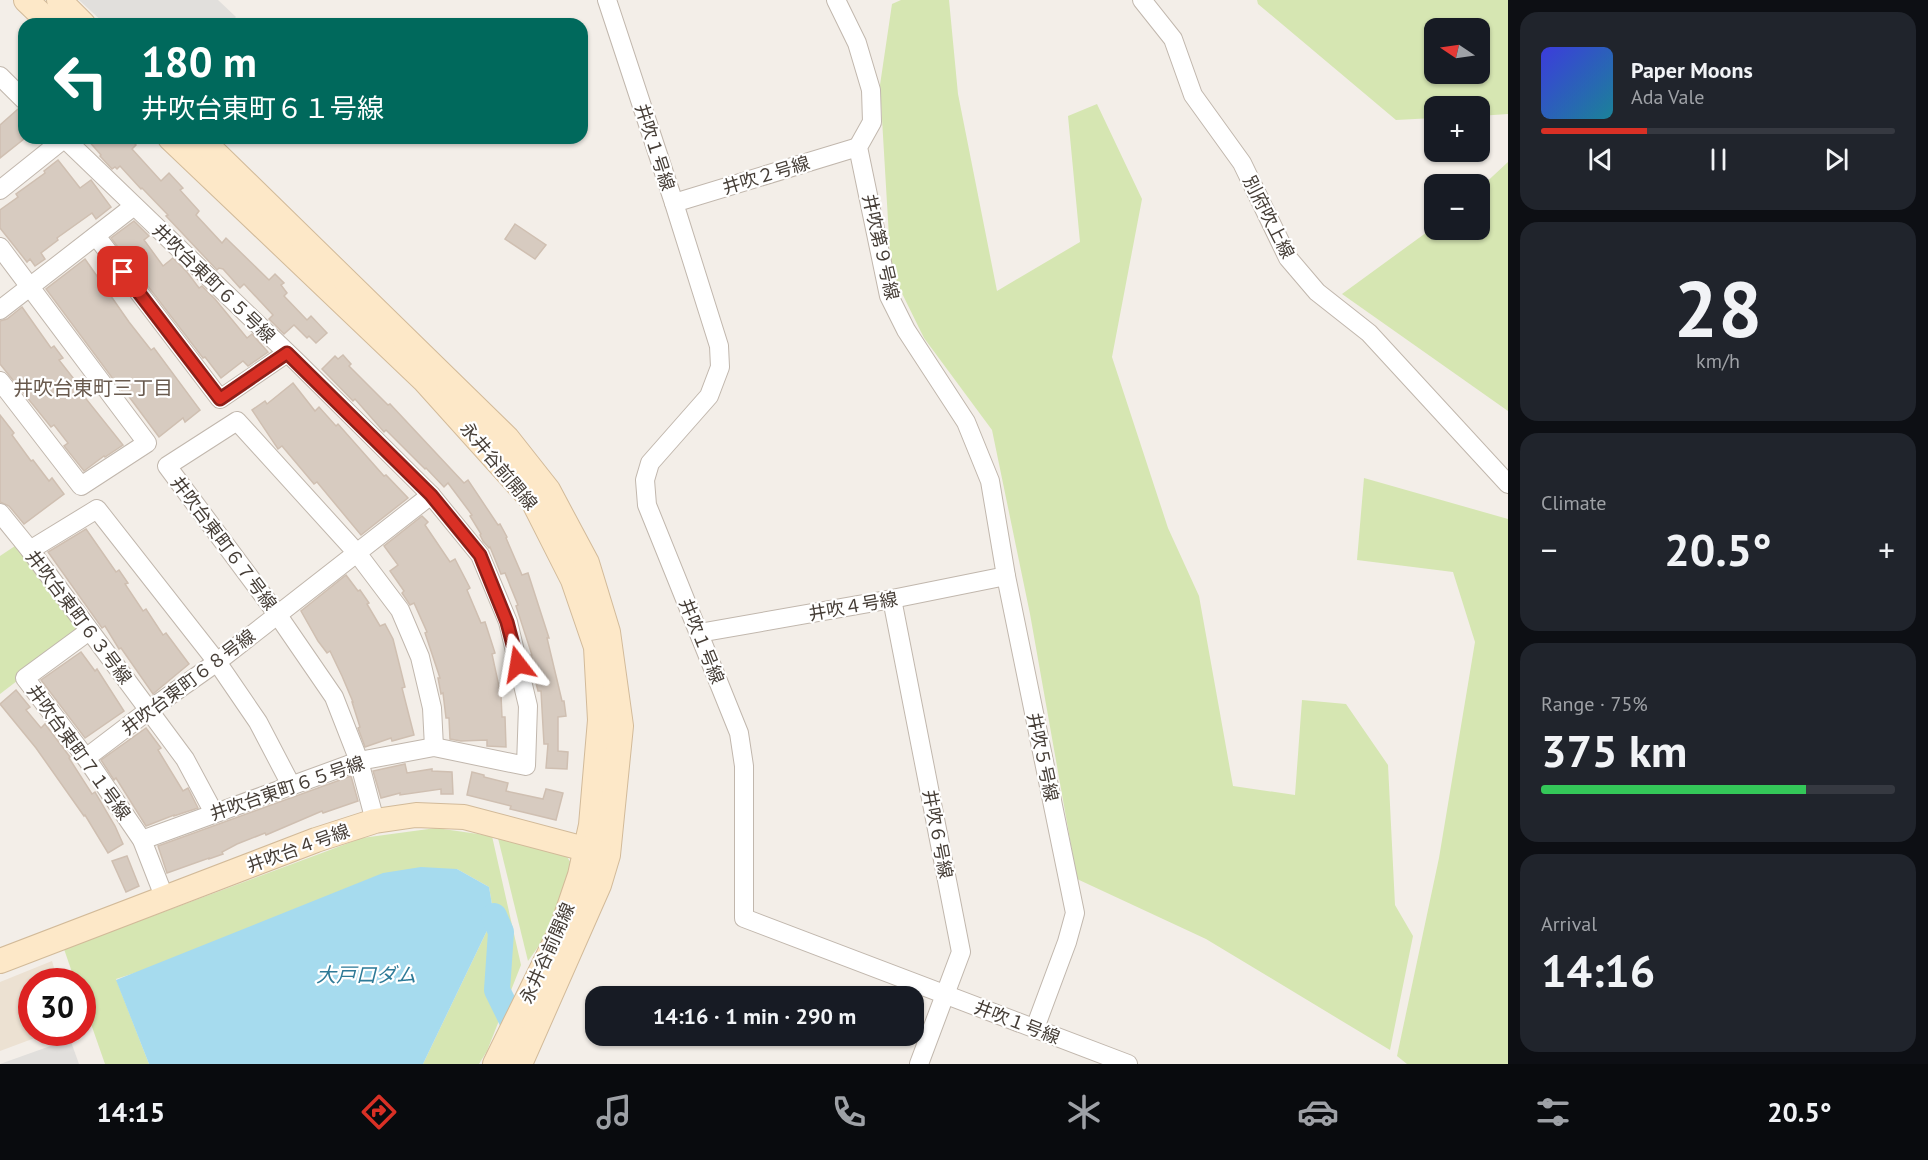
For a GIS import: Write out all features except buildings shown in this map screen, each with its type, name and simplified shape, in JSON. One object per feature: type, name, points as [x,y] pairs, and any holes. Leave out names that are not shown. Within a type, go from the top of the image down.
[{"type":"street","points":[[26,0],[45,18]]},
{"type":"street","points":[[59,0],[77,18]]},
{"type":"street","name":"井吹１号線","points":[[607,0],[719,346],[720,367],[709,396],[650,463],[645,480],[647,505],[739,733],[744,766],[744,918],[1128,1064]]},
{"type":"street","points":[[836,0],[857,43],[871,90],[872,122],[858,147]]},
{"type":"street","name":"別府吹上線","points":[[1142,0],[1173,39],[1193,96],[1242,163],[1288,258],[1317,292],[1369,333],[1508,484]]},
{"type":"street","points":[[0,76],[18,93]]},
{"type":"street","points":[[0,190],[57,144]]},
{"type":"street","name":"井吹台東町６５号線","points":[[70,144],[431,495],[480,555],[507,622],[528,706],[526,766],[434,747],[358,761],[142,840]]},
{"type":"street","name":"永井谷前開線","points":[[176,144],[424,380],[533,501],[573,579],[596,647],[600,720],[591,825],[597,852],[599,885],[520,1064]]},
{"type":"street","name":"永井谷前開線","points":[[206,144],[507,438],[548,490],[587,563],[608,632],[621,726],[597,852],[580,875],[562,928],[495,1064]]},
{"type":"street","name":"井吹２号線","points":[[674,203],[858,147]]},
{"type":"street","name":"井吹第９号線","points":[[858,147],[889,296],[906,330],[966,422],[990,481]]},
{"type":"street","points":[[0,310],[134,206]]},
{"type":"street","points":[[96,236],[220,399],[287,353]]},
{"type":"street","points":[[0,247],[147,443],[81,486],[0,381]]},
{"type":"street","name":"井吹台東町６７号線","points":[[375,821],[358,761],[334,697],[277,614],[167,466],[237,421],[357,554],[400,610],[420,657],[432,708],[434,747]]},
{"type":"street","name":"井吹５号線","points":[[990,481],[1006,576],[1075,913],[1067,942],[1035,1028]]},
{"type":"street","name":"井吹台東町６８号線","points":[[86,758],[148,710],[217,662],[431,495]]},
{"type":"street","points":[[30,550],[97,509],[217,662],[258,722],[291,785]]},
{"type":"street","name":"井吹台東町６３号線","points":[[0,513],[6,534],[30,550],[185,759],[214,813]]},
{"type":"street","name":"井吹４号線","points":[[699,633],[892,599],[1006,576]]},
{"type":"street","name":"井吹６号線","points":[[892,599],[961,952],[919,1064]]},
{"type":"street","name":"井吹台東町７１号線","points":[[89,631],[26,678],[86,758],[142,840],[165,899]]},
{"type":"street","name":"井吹台４号線","points":[[0,961],[316,840],[375,821],[416,815],[464,817],[597,852]]},
{"type":"shaded area","points":[[79,0],[218,0],[236,17],[235,18],[98,18]]},
{"type":"shaded area","points":[[52,961],[54,968],[35,968]]},
{"type":"shaded area","points":[[18,975],[18,1044],[0,1051],[0,982]]},
{"type":"shaded area","points":[[50,1046],[73,1046],[79,1064],[0,1064]]},
{"type":"green space","points":[[901,0],[949,0],[958,94],[997,291],[1080,242],[1068,116],[1097,104],[1142,199],[1112,357],[1168,528],[1199,596],[1233,786],[1295,795],[1302,700],[1346,704],[1388,765],[1395,905],[1413,936],[1390,1050],[1206,939],[1077,879],[1030,614],[992,430],[924,338],[891,271],[880,85],[892,4]]},
{"type":"green space","points":[[1257,0],[1508,0],[1508,114],[1490,115],[1490,96],[1424,96],[1424,119],[1396,120],[1258,4]]},
{"type":"green space","points":[[1508,162],[1508,411],[1342,294],[1424,234],[1424,240],[1490,240],[1490,179]]},
{"type":"green space","points":[[1364,478],[1508,519],[1508,1064],[1407,1064],[1397,1056],[1439,858],[1475,642],[1453,572],[1357,560]]},
{"type":"green space","points":[[18,544],[82,631],[0,694],[0,556]]},
{"type":"green space","points":[[436,828],[492,836],[521,965],[487,1051],[479,1064],[423,1064],[494,916],[489,887],[457,869],[116,979],[149,1064],[105,1064],[96,1038],[96,968],[71,968],[64,949],[362,838]]},
{"type":"green space","points":[[496,830],[566,855],[572,865],[548,933],[528,961]]},
{"type":"water","name":"大戸口ダム","points":[[421,867],[457,869],[489,887],[494,916],[423,1064],[149,1064],[116,980],[383,873]]},
{"type":"waterway","points":[[494,916],[501,932],[497,990],[523,1043]]},
{"type":"district","name":"井吹台東町三丁目","points":[[93,388]]},
{"type":"route","points":[[123,272],[220,399],[287,353],[431,495],[480,555],[507,622],[518,664]]}]
